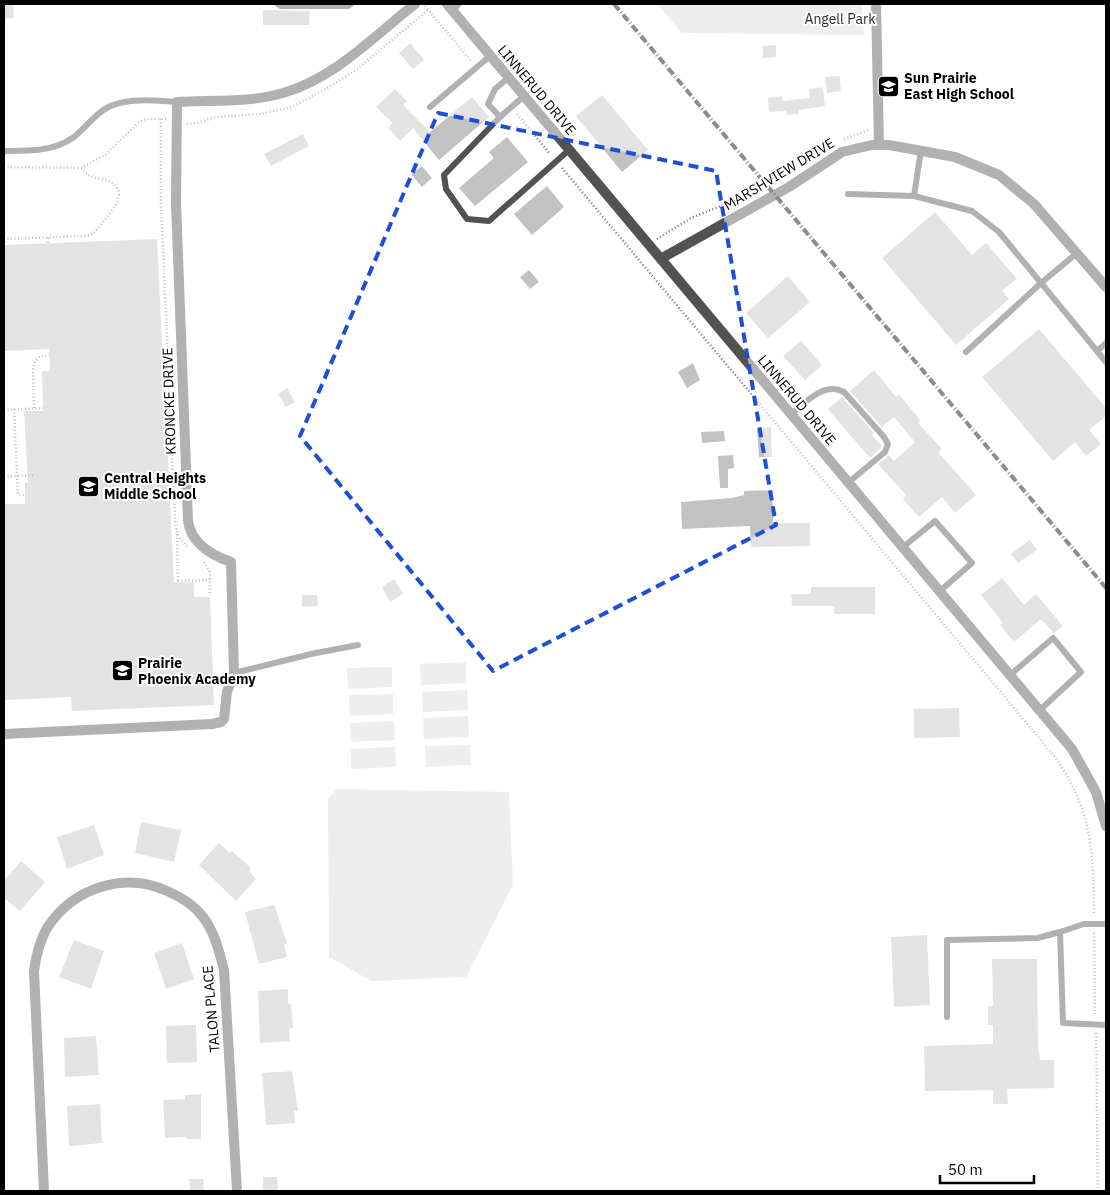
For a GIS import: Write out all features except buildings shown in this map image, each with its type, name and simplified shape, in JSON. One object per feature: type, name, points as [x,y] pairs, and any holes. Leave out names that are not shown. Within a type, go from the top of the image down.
[{"type":"street","points":[[177,102],[247,99],[283,93],[300,87],[337,66],[415,4]]},
{"type":"street","points":[[876,4],[879,56],[879,145]]},
{"type":"street","name":"LINNERUD DRIVE","points":[[453,6],[508,78],[525,95],[569,150],[662,258],[790,415],[849,482],[1072,748],[1096,792],[1106,826]]},
{"type":"street","name":"KRONCKE DRIVE","points":[[4,734],[217,724],[221,722],[225,715],[227,692],[234,673],[231,562],[216,556],[197,542],[192,536],[188,521],[176,203],[177,102]]},
{"type":"street","name":"MARSHVIEW DRIVE","points":[[662,258],[789,187],[842,152],[879,145],[921,150],[955,157],[999,174],[1034,204],[1106,287]]},
{"type":"street","name":"TALON PLACE","points":[[44,1191],[34,972],[38,948],[48,928],[72,903],[85,893],[110,883],[127,881],[157,886],[185,899],[203,917],[216,939],[224,970],[237,1191]]},
{"type":"lane","points":[[278,4],[281,6],[327,8],[351,4]]},
{"type":"lane","points":[[430,107],[490,56]]},
{"type":"lane","points":[[500,117],[488,104],[495,89],[508,78]]},
{"type":"lane","points":[[525,95],[500,117],[444,175],[446,189],[467,219],[488,222],[569,150]]},
{"type":"lane","points":[[4,151],[34,151],[60,145],[74,136],[104,109],[115,104],[131,101],[177,102]]},
{"type":"lane","points":[[914,196],[921,150]]},
{"type":"lane","points":[[848,194],[914,196],[972,211],[999,232],[1106,362]]},
{"type":"lane","points":[[966,352],[1041,283],[1077,253]]},
{"type":"lane","points":[[1097,351],[1106,343]]},
{"type":"lane","points":[[790,415],[827,389],[836,388],[844,392],[878,430],[888,444],[884,452],[849,482]]},
{"type":"lane","points":[[903,547],[935,521],[972,563],[940,591]]},
{"type":"lane","points":[[1010,675],[1053,638],[1081,672],[1040,710]]},
{"type":"lane","points":[[234,673],[311,654],[358,645]]},
{"type":"lane","points":[[947,1018],[947,940],[1037,938],[1084,924],[1106,924]]},
{"type":"lane","points":[[1060,932],[1063,1023],[1106,1025]]},
{"type":"path","points":[[427,8],[476,68]]},
{"type":"path","points":[[511,107],[1055,757],[1076,791],[1087,823],[1092,852],[1098,1191]]},
{"type":"path","points":[[841,141],[856,133],[879,129]]},
{"type":"path","points":[[663,234],[691,218],[740,198],[826,148]]},
{"type":"path","points":[[4,239],[90,236],[118,202],[119,192],[113,183],[88,175],[82,168]]},
{"type":"path","points":[[48,238],[48,244]]},
{"type":"path","points":[[160,306],[166,306]]},
{"type":"path","points":[[34,408],[34,364],[40,356],[49,354]]},
{"type":"path","points":[[164,382],[169,382]]},
{"type":"path","points":[[4,410],[43,408]]},
{"type":"path","points":[[14,409],[18,495],[25,495]]},
{"type":"path","points":[[168,467],[173,467]]},
{"type":"path","points":[[4,477],[35,476]]},
{"type":"path","points":[[177,534],[178,582],[210,580]]},
{"type":"highlighted area","points":[[438,113],[716,171],[776,525],[493,671],[300,436]]},
{"type":"green space","name":"Angell Park","points":[[657,4],[862,4],[864,35],[682,33]]},
{"type":"green space","points":[[466,662],[466,683],[421,685],[420,664]]},
{"type":"green space","points":[[392,667],[392,687],[348,689],[347,668]]},
{"type":"green space","points":[[467,690],[468,710],[423,712],[422,692]]},
{"type":"green space","points":[[393,694],[393,714],[350,716],[349,695]]},
{"type":"green space","points":[[468,716],[469,737],[424,739],[423,718]]},
{"type":"green space","points":[[394,721],[395,740],[351,742],[350,723]]},
{"type":"green space","points":[[470,745],[471,765],[426,767],[425,746]]},
{"type":"green space","points":[[395,747],[396,767],[351,769],[351,749]]},
{"type":"green space","points":[[337,789],[509,792],[513,885],[466,977],[371,981],[329,957],[328,798]]},
{"type":"railway","points":[[614,4],[1106,588]]},
{"type":"place","name":"Sun Prairie East High School","points":[[888,86]]},
{"type":"place","name":"Central Heights Middle School","points":[[88,486]]},
{"type":"place","name":"Prairie Phoenix Academy","points":[[122,671]]}]
